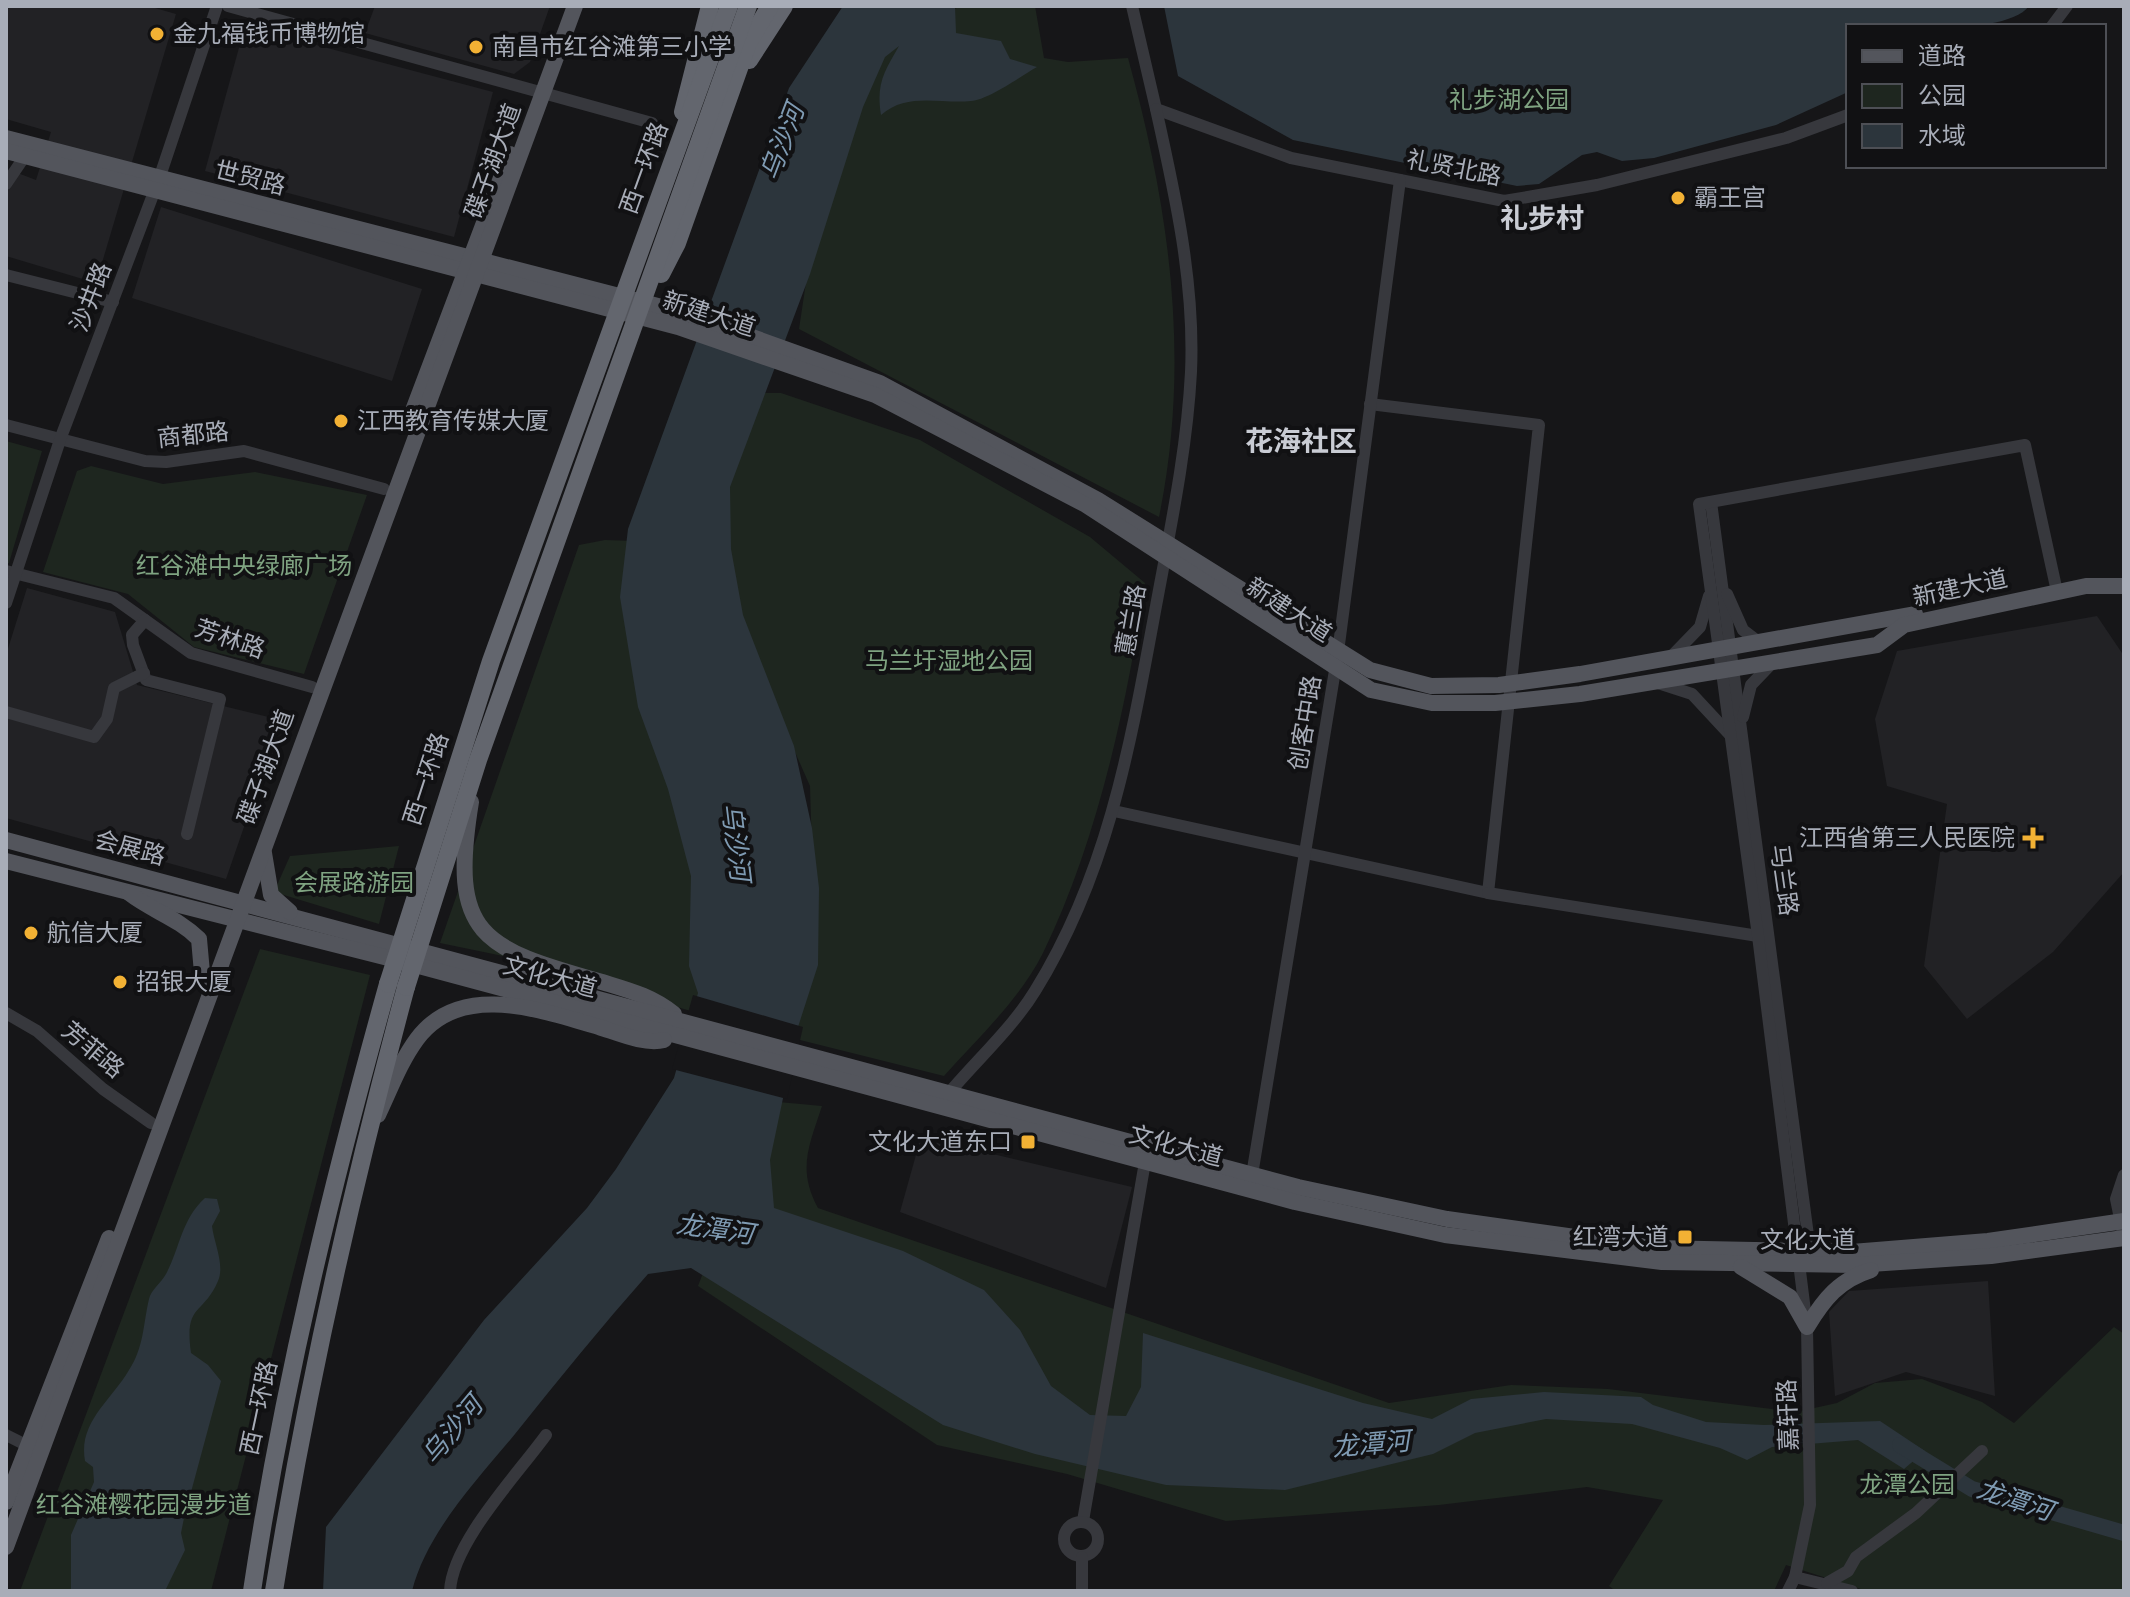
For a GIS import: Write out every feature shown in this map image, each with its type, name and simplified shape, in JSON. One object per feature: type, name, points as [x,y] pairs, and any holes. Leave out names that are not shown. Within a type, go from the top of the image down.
[{"type":"highway","points":[[668,174],[710,6]]},
{"type":"highway","name":"西一环路","points":[[252,1591],[271,1467],[345,1140],[407,917],[486,676],[729,6]]},
{"type":"highway","name":"西一环路","points":[[274,1591],[313,1366],[363,1146],[424,923],[478,760],[626,341],[748,6]]},
{"type":"highway","points":[[626,341],[677,243],[736,84],[748,43],[770,6]]},
{"type":"highway","points":[[736,84],[784,6]]},
{"type":"highway","points":[[286,1591],[293,1475]]},
{"type":"highway","points":[[244,1591],[259,1549]]},
{"type":"main road","name":"碟子湖大道","points":[[539,91],[565,6]]},
{"type":"main road","name":"碟子湖大道","points":[[6,1502],[203,984],[267,835],[473,268],[539,91],[575,6]]},
{"type":"main road","name":"世贸路","points":[[6,138],[157,185]]},
{"type":"main road","name":"世贸路","points":[[6,151],[157,185],[473,268]]},
{"type":"main road","name":"碟子湖大道","points":[[6,1547],[384,489],[473,268]]},
{"type":"main road","name":"新建大道","points":[[473,268],[685,313],[714,332],[774,353],[880,383],[1003,446],[1337,661],[1371,690],[1432,703],[1509,702],[1655,682],[1877,645],[1904,625],[2086,586],[2124,586]]},
{"type":"main road","name":"新建大道","points":[[1337,661],[1431,686],[1511,684],[1760,643],[2124,574]]},
{"type":"main road","points":[[363,1146],[408,1052],[419,1036],[450,1013],[497,1003],[659,1042],[680,1028],[639,993],[535,963],[508,952],[472,914],[463,885],[464,849],[478,760]]},
{"type":"main road","points":[[267,835],[264,865],[271,895],[283,909],[302,919]]},
{"type":"main road","name":"会展路","points":[[6,840],[235,909]]},
{"type":"main road","name":"会展路","points":[[6,861],[124,890],[235,909]]},
{"type":"main road","points":[[124,890],[153,912],[181,922],[199,939],[203,984]]},
{"type":"main road","name":"文化大道","points":[[235,909],[302,919],[680,1028]]},
{"type":"main road","name":"文化大道","points":[[235,909],[803,1062],[1145,1162],[1295,1202],[1445,1235],[1662,1262],[1736,1264],[2123,1230]]},
{"type":"main road","name":"文化大道","points":[[803,1062],[949,1093],[1252,1175],[1447,1219],[1654,1248],[1898,1262],[1991,1256],[2123,1230]]},
{"type":"main road","points":[[1736,1264],[1790,1297],[1807,1327],[1828,1294],[1853,1276],[1898,1262]]},
{"type":"street","name":"沙井路","points":[[6,603],[11,572],[157,185],[217,6]]},
{"type":"street","points":[[228,6],[652,123]]},
{"type":"street","points":[[1132,6],[1156,109]]},
{"type":"street","points":[[2054,24],[2067,6]]},
{"type":"street","name":"礼贤北路","points":[[1156,109],[1291,158],[1504,201],[1597,185],[1786,138],[1846,116]]},
{"type":"street","name":"蕙兰路","points":[[949,1093],[1034,993],[1074,918],[1107,838],[1114,811],[1167,551],[1191,372],[1187,273],[1176,198],[1156,109]]},
{"type":"street","points":[[6,184],[25,156]]},
{"type":"street","name":"创客中路","points":[[1252,1175],[1337,661],[1400,180]]},
{"type":"street","points":[[6,275],[113,302]]},
{"type":"street","points":[[1370,404],[1539,425],[1488,893]]},
{"type":"street","name":"商都路","points":[[6,425],[145,461],[166,462],[244,451],[384,489]]},
{"type":"street","name":"马兰路","points":[[1805,1258],[1758,936],[1728,670],[1705,503],[2025,445],[2056,587]]},
{"type":"street","name":"芳林路","points":[[11,572],[114,598],[191,653],[312,687]]},
{"type":"street","points":[[1716,585],[1743,630],[1760,643]]},
{"type":"street","points":[[1669,659],[1700,627],[1716,585]]},
{"type":"street","points":[[145,620],[132,635],[146,680],[220,699],[187,834]]},
{"type":"street","points":[[1655,682],[1692,694],[1735,732],[1751,685],[1773,662]]},
{"type":"street","points":[[6,712],[94,737],[107,719],[114,688],[144,673]]},
{"type":"street","name":"马兰路","points":[[1735,732],[1805,1258]]},
{"type":"street","points":[[1114,811],[1305,856],[1488,893],[1758,936]]},
{"type":"street","name":"芳菲路","points":[[6,1013],[37,1031],[103,1089],[151,1123]]},
{"type":"street","points":[[1083,1521],[1100,1407],[1145,1162]]},
{"type":"street","points":[[2123,1230],[2116,1199],[2124,1175]]},
{"type":"street","name":"嘉轩路","points":[[1788,1591],[1795,1577],[1806,1532],[1812,1474],[1805,1258]]},
{"type":"street","points":[[6,1435],[26,1445]]},
{"type":"street","points":[[450,1591],[452,1568],[467,1539],[546,1435]]},
{"type":"street","points":[[1827,1583],[1848,1571],[1856,1557],[1929,1501],[1956,1472],[1982,1451]]},
{"type":"street","points":[[1083,1521],[1096,1531],[1098,1542],[1092,1552],[1082,1557],[1071,1554],[1063,1540],[1071,1525],[1083,1521]]},
{"type":"street","points":[[1082,1557],[1082,1591]]},
{"type":"street","points":[[1795,1577],[1852,1591]]},
{"type":"shaded area","points":[[6,6],[148,6],[176,14],[96,283],[6,256],[6,196],[15,172],[36,180],[51,132],[6,119]]},
{"type":"shaded area","name":"南昌市红谷滩第三小学","points":[[375,6],[550,6],[530,62],[514,74],[365,33]]},
{"type":"shaded area","points":[[245,26],[493,92],[454,237],[205,171]]},
{"type":"shaded area","points":[[161,207],[422,289],[392,381],[132,298]]},
{"type":"shaded area","points":[[27,588],[115,612],[137,685],[281,720],[226,879],[6,818],[6,655]]},
{"type":"shaded area","name":"江西省第三人民医院","points":[[2097,616],[2124,656],[2124,872],[2053,952],[1967,1019],[1924,966],[1947,804],[1887,786],[1875,719],[1897,651]]},
{"type":"shaded area","points":[[921,1137],[1132,1187],[1106,1288],[900,1212]]},
{"type":"shaded area","points":[[1988,1281],[1995,1396],[1906,1372],[1835,1396],[1829,1312],[1849,1291]]},
{"type":"green space","points":[[960,6],[1035,6],[1044,58],[1068,62],[1128,58],[1155,172],[1171,286],[1174,401],[1169,459],[1159,517],[799,329],[811,249],[848,116],[886,47]]},
{"type":"green space","name":"马兰圩湿地公园","points":[[752,393],[781,393],[920,440],[1090,537],[1145,583],[1108,772],[1062,910],[1043,953],[1023,986],[944,1076],[792,1038],[814,917],[810,786],[735,616],[719,528]]},
{"type":"green space","points":[[6,441],[42,451],[9,563],[6,563]]},
{"type":"green space","name":"红谷滩中央绿廊广场","points":[[91,466],[163,484],[255,472],[367,495],[304,674],[194,647],[128,594],[43,572],[77,471]]},
{"type":"green space","points":[[605,540],[634,541],[687,795],[701,1014],[503,956],[440,943],[579,545]]},
{"type":"green space","name":"会展路游园","points":[[399,846],[379,924],[274,892],[290,856]]},
{"type":"green space","name":"红谷滩樱花园漫步道","points":[[260,949],[370,975],[211,1591],[20,1591]]},
{"type":"green space","name":"龙潭公园","points":[[768,1101],[822,1106],[807,1157],[808,1181],[818,1208],[1389,1403],[1511,1385],[1608,1389],[1796,1412],[1837,1403],[1875,1383],[1922,1379],[1982,1402],[2014,1423],[2114,1327],[2124,1334],[2124,1591],[1867,1591],[1786,1565],[1774,1591],[1616,1591],[1609,1586],[1663,1500],[1587,1487],[1439,1505],[1226,1521],[1067,1474],[937,1445],[698,1286]]},
{"type":"water","name":"乌沙河","points":[[843,6],[955,6],[956,33],[1001,41],[1010,59],[1037,67],[978,100],[912,101],[881,115],[882,79],[899,46],[885,57],[863,107],[810,274],[730,487],[731,549],[743,615],[794,746],[812,828],[819,888],[818,965],[798,1027],[770,1160],[774,1208],[903,1251],[984,1290],[1020,1330],[1051,1386],[1090,1415],[1126,1416],[1141,1387],[1143,1333],[1363,1403],[1432,1419],[1471,1399],[1544,1392],[1641,1397],[1653,1405],[1706,1422],[1764,1425],[1880,1421],[1925,1451],[1904,1469],[1858,1440],[1772,1447],[1747,1460],[1720,1448],[1632,1424],[1546,1419],[1475,1433],[1433,1454],[1285,1490],[1166,1485],[1035,1454],[943,1425],[691,1268],[648,1274],[455,1508],[429,1548],[412,1591],[323,1591],[326,1527],[484,1320],[587,1208],[616,1169],[674,1078],[698,993],[689,966],[691,876],[668,789],[638,707],[620,597],[628,529],[789,88]]},
{"type":"water","name":"礼步湖公园","points":[[1164,6],[2029,6],[2016,16],[1984,24],[1846,24],[1846,93],[1776,125],[1654,158],[1622,161],[1597,152],[1582,155],[1539,184],[1517,186],[1293,140],[1178,76]]},
{"type":"water","points":[[205,1198],[217,1199],[220,1211],[212,1226],[220,1275],[212,1292],[193,1317],[190,1326],[191,1353],[208,1365],[221,1381],[184,1518],[181,1533],[185,1550],[165,1591],[71,1591],[71,1535],[94,1482],[93,1467],[85,1461],[86,1435],[98,1412],[134,1361],[150,1296],[166,1274],[191,1216]]},
{"type":"pier","points":[[693,995],[803,1027],[787,1099],[672,1069]]},
{"type":"waterway","name":"龙潭河","points":[[1900,1445],[1972,1489],[2124,1533]]},
{"type":"place","name":"金九福钱币博物馆","points":[[157,34]]},
{"type":"place","name":"南昌市红谷滩第三小学","points":[[476,47]]},
{"type":"place","name":"霸王宫","points":[[1678,198]]},
{"type":"place","name":"江西教育传媒大厦","points":[[341,421]]},
{"type":"place","name":"江西省第三人民医院","points":[[2033,838]]},
{"type":"place","name":"航信大厦","points":[[31,933]]},
{"type":"place","name":"招银大厦","points":[[120,982]]},
{"type":"place","name":"文化大道东口","points":[[1028,1142]]},
{"type":"place","name":"红湾大道","points":[[1685,1237]]},
{"type":"district","name":"礼步村","points":[[1542,218]]},
{"type":"district","name":"花海社区","points":[[1301,441]]}]
